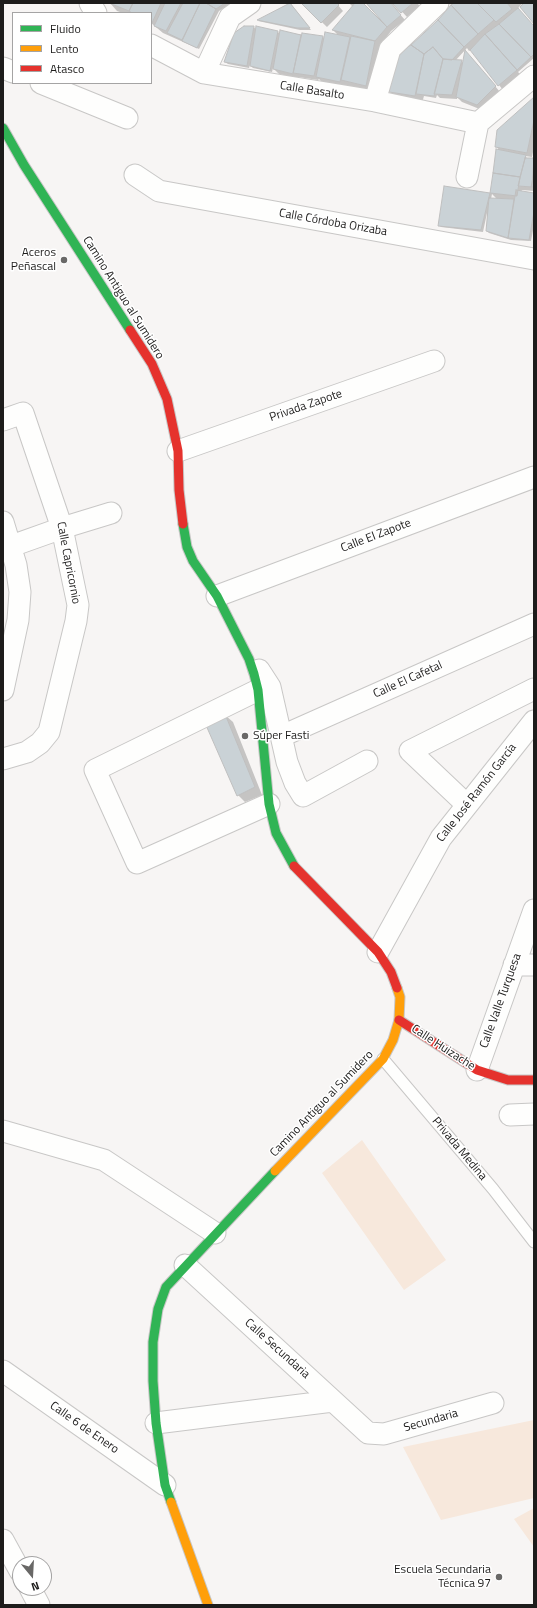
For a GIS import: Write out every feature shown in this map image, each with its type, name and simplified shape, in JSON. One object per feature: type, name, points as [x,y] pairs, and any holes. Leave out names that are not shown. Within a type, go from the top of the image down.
[{"type":"main road","name":"Camino Antiguo al Sumidero","points":[[3,128],[24,165],[152,364],[167,399],[178,451],[179,490],[187,548],[192,562],[217,596],[249,658],[258,690],[268,804],[279,839],[287,856],[298,873],[378,952],[392,972],[400,996],[400,1020],[393,1040],[383,1059],[185,1265],[166,1287],[158,1309],[153,1342],[153,1381],[156,1423],[165,1485],[208,1605]]},
{"type":"main road","name":"Calle Huizache","points":[[400,1020],[476,1070],[508,1080],[534,1080]]},
{"type":"street","points":[[90,3],[95,12]]},
{"type":"street","points":[[204,73],[230,17],[250,3]]},
{"type":"street","points":[[375,101],[390,48],[438,3]]},
{"type":"street","name":"Calle Basalto","points":[[152,46],[204,73],[375,101],[478,123]]},
{"type":"street","points":[[467,178],[478,123],[534,76]]},
{"type":"street","points":[[43,84],[127,118]]},
{"type":"street","name":"Calle Córdoba Orizaba","points":[[135,175],[159,191],[534,259]]},
{"type":"street","name":"Privada Zapote","points":[[178,451],[434,361]]},
{"type":"street","name":"Calle Capricornio","points":[[3,420],[24,413],[62,528],[78,605],[76,621],[49,732],[40,743],[27,752],[3,759]]},
{"type":"street","name":"Calle El Zapote","points":[[217,596],[534,477]]},
{"type":"street","points":[[7,547],[111,513]]},
{"type":"street","points":[[3,522],[7,547],[20,592],[18,620],[3,690]]},
{"type":"street","name":"Calle El Cafetal","points":[[282,736],[534,624]]},
{"type":"street","points":[[249,658],[266,679],[270,687],[287,762],[295,783],[303,796],[367,761]]},
{"type":"street","points":[[467,805],[410,751],[534,689]]},
{"type":"street","points":[[258,690],[95,770],[137,863],[268,804]]},
{"type":"street","name":"Calle José Ramón García","points":[[378,952],[441,838],[534,721]]},
{"type":"street","name":"Calle Valle Turquesa","points":[[476,1070],[524,965],[534,910]]},
{"type":"street","points":[[510,1115],[534,1114]]},
{"type":"street","points":[[3,1131],[104,1160],[215,1233]]},
{"type":"street","name":"Calle Secundaria","points":[[185,1265],[368,1433]]},
{"type":"street","name":"Calle 6 de Enero","points":[[3,1371],[165,1485]]},
{"type":"street","points":[[156,1423],[334,1401]]},
{"type":"street","name":"Secundaria","points":[[368,1433],[384,1434],[493,1403]]},
{"type":"street","points":[[3,1540],[12,1556]]},
{"type":"street","points":[[34,1596],[39,1605]]},
{"type":"lane","name":"Privada Medina","points":[[383,1059],[493,1189],[534,1242]]},
{"type":"shaded area","points":[[362,1140],[446,1260],[404,1290],[322,1173]]},
{"type":"shaded area","points":[[534,1420],[534,1498],[441,1520],[403,1447]]},
{"type":"shaded area","points":[[534,1508],[534,1547],[514,1519]]},
{"type":"building","points":[[109,3],[133,3],[129,11]]},
{"type":"building","points":[[133,3],[161,3],[152,23],[152,12],[129,11]]},
{"type":"building","points":[[165,3],[181,3],[166,31],[154,26]]},
{"type":"building","points":[[183,3],[200,3],[182,40],[167,33]]},
{"type":"building","points":[[200,3],[206,3],[216,9],[197,48],[182,41]]},
{"type":"building","points":[[206,3],[225,3],[216,9]]},
{"type":"building","points":[[290,3],[310,28],[297,28],[257,20]]},
{"type":"building","points":[[301,3],[337,3],[339,5],[321,23]]},
{"type":"building","points":[[355,3],[363,3],[387,27],[375,41],[332,30]]},
{"type":"building","points":[[366,3],[391,3],[401,15],[387,27]]},
{"type":"building","points":[[392,3],[413,3],[401,13]]},
{"type":"building","points":[[454,3],[477,3],[494,20],[478,34],[451,5]]},
{"type":"building","points":[[477,3],[507,3],[512,9],[496,22]]},
{"type":"building","points":[[524,3],[534,3],[534,24],[520,7]]},
{"type":"building","points":[[451,5],[478,34],[464,47],[438,20]]},
{"type":"building","points":[[518,8],[534,26],[534,54],[531,57],[499,24]]},
{"type":"building","points":[[438,20],[464,47],[452,60],[443,59],[433,47],[424,54],[411,45]]},
{"type":"building","points":[[499,24],[531,57],[517,70],[485,34]]},
{"type":"building","points":[[244,26],[254,26],[247,66],[224,62],[234,33]]},
{"type":"building","points":[[256,26],[278,31],[270,71],[250,66]]},
{"type":"building","points":[[280,30],[301,35],[293,74],[273,69]]},
{"type":"building","points":[[325,32],[350,37],[340,82],[316,77]]},
{"type":"building","points":[[302,33],[323,36],[314,76],[293,73]]},
{"type":"building","points":[[485,34],[517,70],[498,86],[470,50]]},
{"type":"building","points":[[351,36],[375,41],[366,86],[341,80]]},
{"type":"building","points":[[411,45],[424,54],[415,96],[389,92],[397,53]]},
{"type":"building","points":[[433,47],[443,59],[434,96],[416,94],[424,54]]},
{"type":"building","points":[[465,50],[496,86],[477,105],[456,97]]},
{"type":"building","points":[[443,59],[462,60],[452,95],[434,94]]},
{"type":"building","points":[[534,97],[534,120],[527,153],[495,147],[497,130]]},
{"type":"building","points":[[496,149],[526,155],[520,177],[493,173]]},
{"type":"building","points":[[525,158],[534,158],[532,187],[518,186]]},
{"type":"building","points":[[493,173],[520,177],[517,196],[490,193]]},
{"type":"building","points":[[534,174],[534,187],[531,187]]},
{"type":"building","points":[[444,186],[490,193],[481,230],[438,226]]},
{"type":"building","points":[[516,190],[534,193],[534,212],[529,240],[508,238]]},
{"type":"building","points":[[489,198],[514,199],[508,238],[486,231]]},
{"type":"building","points":[[225,714],[255,787],[237,796],[205,723]]},
{"type":"traffic: fast","points":[[3,128],[24,165],[130,330]]},
{"type":"traffic: fast","points":[[183,524],[187,547],[193,561],[217,596],[249,659],[254,674],[258,690],[269,804],[276,833],[294,866]]},
{"type":"traffic: fast","points":[[171,1502],[165,1485],[156,1423],[153,1381],[153,1342],[158,1309],[166,1287],[275,1171]]},
{"type":"traffic: slow","points":[[275,1171],[383,1059],[393,1040],[399,1020],[400,997],[397,988]]},
{"type":"traffic: slow","points":[[171,1502],[208,1605]]},
{"type":"traffic: jam","points":[[130,330],[152,364],[167,399],[178,451],[179,490],[183,524]]},
{"type":"traffic: jam","points":[[294,866],[378,952],[391,972],[397,988]]},
{"type":"traffic: jam","points":[[399,1020],[477,1070],[508,1080],[534,1080]]},
{"type":"place","name":"Aceros Peñascal","points":[[64,260]]},
{"type":"place","name":"Súper Fasti","points":[[245,736]]},
{"type":"place","name":"Escuela Secundaria Técnica 97","points":[[499,1577]]}]
